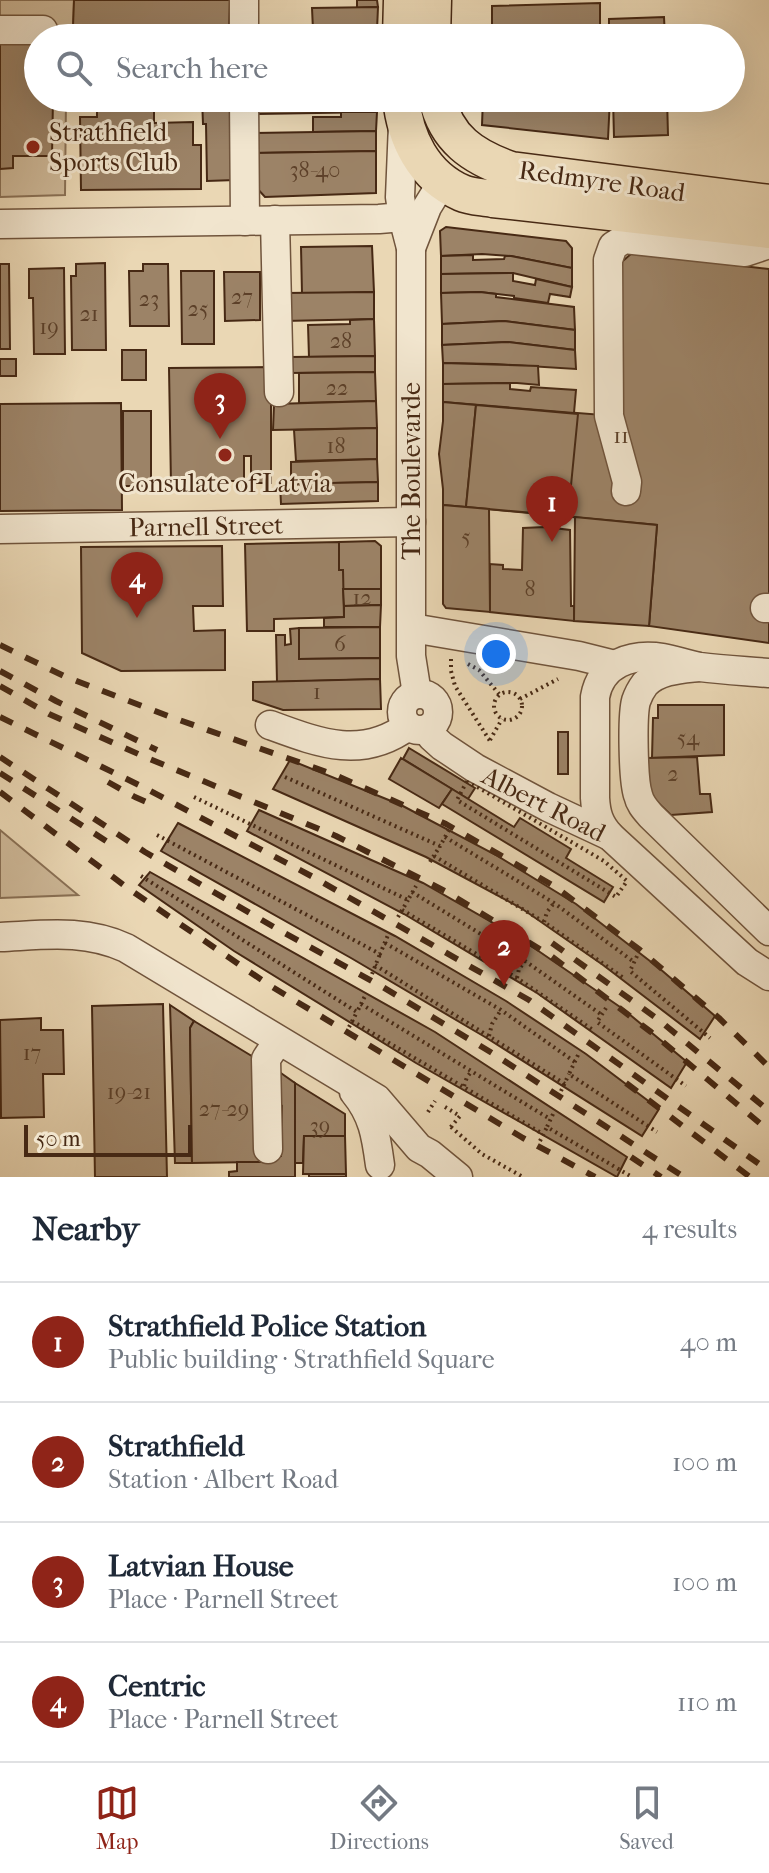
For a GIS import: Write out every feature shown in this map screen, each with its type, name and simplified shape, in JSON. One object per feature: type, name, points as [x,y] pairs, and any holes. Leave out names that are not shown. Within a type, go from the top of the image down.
[{"type":"main road","points":[[401,24],[402,0]]},
{"type":"main road","points":[[432,24],[433,0]]},
{"type":"main road","points":[[417,112],[437,136],[449,157],[443,181]]},
{"type":"main road","name":"Redmyre Road","points":[[442,114],[474,154],[511,170],[769,203]]},
{"type":"main road","name":"Redmyre Road","points":[[443,181],[463,193],[493,199],[769,230]]},
{"type":"street","points":[[244,0],[244,24]]},
{"type":"street","points":[[0,30],[24,30]]},
{"type":"street","points":[[244,112],[245,221]]},
{"type":"street","name":"The Boulevarde","points":[[409,112],[400,184],[403,217],[411,248],[411,656],[417,694],[403,704],[402,716],[417,727]]},
{"type":"street","name":"The Boulevarde","points":[[411,248],[427,207],[443,181]]},
{"type":"street","points":[[0,224],[403,217]]},
{"type":"street","points":[[275,220],[279,392]]},
{"type":"street","points":[[626,491],[627,482],[609,416],[608,260],[613,246],[624,239],[745,252],[769,244]]},
{"type":"street","name":"Parnell Street","points":[[0,529],[411,522]]},
{"type":"street","points":[[412,628],[615,665]]},
{"type":"street","points":[[698,667],[663,672],[643,687],[636,701],[634,780],[642,805],[610,836],[596,814],[595,697],[597,684],[605,673],[628,660],[661,658],[698,667],[769,673]]},
{"type":"street","points":[[270,725],[307,739],[348,746],[363,746],[417,727]]},
{"type":"street","name":"Albert Road","points":[[417,727],[475,768],[610,836],[747,962],[769,976]]},
{"type":"street","name":"Albert Road","points":[[642,805],[767,924]]},
{"type":"street","points":[[0,937],[84,935],[126,948],[377,1099],[419,1148],[458,1177]]},
{"type":"street","points":[[268,1149],[266,1059],[278,1041]]},
{"type":"street","points":[[347,1083],[369,1114],[377,1142],[378,1171]]},
{"type":"street","points":[[378,1171],[393,1151],[419,1148]]},
{"type":"path","points":[[452,650],[451,671],[455,686],[490,741]]},
{"type":"path","points":[[465,663],[479,670],[499,694]]},
{"type":"path","points":[[520,699],[559,678]]},
{"type":"path","points":[[513,693],[520,699],[522,708],[517,716],[509,720],[497,715],[494,706],[499,694],[513,693]]},
{"type":"path","points":[[485,750],[502,719]]},
{"type":"path","points":[[285,777],[440,846]]},
{"type":"path","points":[[467,781],[457,800],[616,897],[627,881]]},
{"type":"path","points":[[194,797],[408,900]]},
{"type":"path","points":[[430,862],[449,830]]},
{"type":"path","points":[[157,835],[380,954]]},
{"type":"path","points":[[445,837],[554,903],[634,962]]},
{"type":"path","points":[[434,856],[544,922],[624,982],[637,956]]},
{"type":"path","points":[[141,876],[357,1012]]},
{"type":"path","points":[[398,917],[416,886]]},
{"type":"path","points":[[412,892],[525,961],[602,1015]]},
{"type":"path","points":[[544,922],[544,911],[554,903]]},
{"type":"path","points":[[402,910],[517,978],[591,1033],[606,1008]]},
{"type":"path","points":[[372,974],[388,935]]},
{"type":"path","points":[[385,943],[501,1010],[575,1062]]},
{"type":"path","points":[[517,978],[516,968],[525,961]]},
{"type":"path","points":[[375,965],[565,1084]]},
{"type":"path","points":[[630,971],[710,1038]]},
{"type":"path","points":[[349,1027],[365,996]]},
{"type":"path","points":[[361,1004],[552,1116],[540,1141]]},
{"type":"path","points":[[489,1036],[501,1010]]},
{"type":"path","points":[[352,1021],[543,1134]]},
{"type":"path","points":[[486,1022],[492,1024]]},
{"type":"path","points":[[597,1022],[686,1086]]},
{"type":"path","points":[[561,1091],[578,1055]]},
{"type":"path","points":[[464,1086],[472,1071]]},
{"type":"path","points":[[460,1074],[467,1077]]},
{"type":"path","points":[[569,1074],[657,1132]]},
{"type":"path","points":[[428,1112],[435,1101]]},
{"type":"path","points":[[445,1107],[460,1116],[450,1128],[482,1154],[523,1177]]},
{"type":"path","points":[[547,1127],[632,1177]]},
{"type":"shaded area","name":"Strathfield Sports Club","points":[[0,0],[74,0],[73,24],[24,24],[24,112],[66,112],[65,195],[0,197]]},
{"type":"shaded area","points":[[0,830],[78,895],[0,898]]},
{"type":"building","points":[[74,0],[230,0],[229,24],[73,24]]},
{"type":"building","points":[[357,0],[377,0],[378,7],[357,8]]},
{"type":"building","points":[[600,3],[600,24],[492,24],[492,6]]},
{"type":"building","points":[[378,7],[377,24],[313,24],[312,8]]},
{"type":"building","points":[[664,17],[664,24],[609,24],[609,19]]},
{"type":"building","points":[[0,39],[24,39],[24,112],[53,112],[52,156],[13,156],[13,168],[0,169]]},
{"type":"building","points":[[97,112],[154,112],[154,123],[193,122],[193,145],[201,145],[201,189],[81,190],[80,117],[97,117]]},
{"type":"building","points":[[203,112],[237,112],[235,180],[207,181],[206,124],[203,124]]},
{"type":"building","points":[[258,112],[377,112],[258,114]]},
{"type":"building","points":[[341,112],[377,112],[376,131],[313,132],[313,117],[341,117]]},
{"type":"building","points":[[482,112],[609,112],[608,139],[482,125]]},
{"type":"building","points":[[613,112],[667,112],[668,135],[614,137]]},
{"type":"building","points":[[376,131],[376,151],[255,153],[255,133]]},
{"type":"building","points":[[376,151],[376,193],[265,197],[255,186],[255,153]]},
{"type":"building","points":[[446,227],[566,241],[572,248],[572,268],[511,256],[441,256],[440,231]]},
{"type":"building","points":[[372,246],[374,292],[302,294],[301,247]]},
{"type":"building","points":[[632,253],[769,269],[769,643],[649,626],[657,525],[466,507],[476,405],[615,416],[616,267]]},
{"type":"building","points":[[473,255],[473,260],[511,256],[572,268],[572,287],[513,273],[441,274],[441,256]]},
{"type":"building","points":[[105,263],[106,350],[72,350],[71,276],[76,276],[76,264]]},
{"type":"building","points":[[0,264],[9,264],[10,349],[0,349]]},
{"type":"building","points":[[143,264],[168,264],[169,326],[130,326],[129,271],[143,271]]},
{"type":"building","points":[[64,268],[65,354],[34,354],[29,269]]},
{"type":"building","points":[[181,271],[214,271],[214,344],[182,344]]},
{"type":"building","points":[[224,272],[260,272],[260,320],[225,321]]},
{"type":"building","points":[[513,273],[513,281],[535,285],[536,279],[572,287],[570,297],[550,294],[548,303],[480,292],[441,293],[441,274]]},
{"type":"building","points":[[374,292],[374,319],[284,321],[285,293]]},
{"type":"building","points":[[441,293],[496,294],[496,297],[574,307],[575,330],[504,321],[442,324]]},
{"type":"building","points":[[374,319],[375,356],[309,357],[308,325],[350,324],[350,320]]},
{"type":"building","points":[[504,321],[575,330],[575,350],[507,342],[442,345],[442,324]]},
{"type":"building","points":[[507,342],[575,350],[576,369],[443,363],[442,345]]},
{"type":"building","points":[[122,350],[146,350],[146,380],[122,380]]},
{"type":"building","points":[[375,356],[375,372],[289,373],[290,357]]},
{"type":"building","points":[[0,359],[16,359],[16,376],[0,376]]},
{"type":"building","points":[[443,363],[538,366],[539,385],[443,384]]},
{"type":"building","points":[[271,367],[271,483],[251,483],[251,456],[244,456],[244,481],[198,481],[198,484],[171,485],[169,368]]},
{"type":"building","points":[[375,372],[376,401],[299,403],[299,373]]},
{"type":"building","points":[[510,383],[510,389],[576,390],[574,413],[443,402],[443,384]]},
{"type":"building","points":[[376,401],[377,428],[273,430],[274,404]]},
{"type":"building","points":[[443,402],[476,405],[466,507],[443,505],[439,454]]},
{"type":"building","points":[[121,403],[122,510],[0,511],[0,404]]},
{"type":"building","points":[[476,405],[578,414],[568,516],[466,507]]},
{"type":"building","points":[[123,411],[151,411],[151,486],[123,486]]},
{"type":"building","points":[[377,428],[377,459],[296,461],[294,430]]},
{"type":"building","points":[[377,459],[378,482],[291,484],[291,462]]},
{"type":"building","points":[[378,482],[378,501],[281,504],[280,484]]},
{"type":"building","points":[[443,505],[489,509],[490,612],[446,608],[443,604]]},
{"type":"building","points":[[575,517],[657,525],[649,626],[574,621]]},
{"type":"building","points":[[523,528],[570,530],[574,621],[490,612],[490,564],[503,565],[503,569],[522,570]]},
{"type":"building","points":[[375,541],[381,546],[381,589],[343,589],[339,542]]},
{"type":"building","points":[[339,542],[344,617],[274,619],[274,631],[247,631],[245,544]]},
{"type":"building","points":[[222,546],[223,606],[193,606],[194,631],[225,630],[225,670],[121,671],[82,653],[81,547]]},
{"type":"building","points":[[343,589],[381,589],[381,605],[344,606]]},
{"type":"building","points":[[381,605],[380,627],[324,627],[324,618],[344,617],[344,606]]},
{"type":"building","points":[[380,627],[380,658],[299,659],[299,628]]},
{"type":"building","points":[[299,628],[299,659],[380,658],[380,679],[277,682],[276,635],[285,635],[285,645],[291,644],[290,629]]},
{"type":"building","points":[[380,679],[381,709],[283,710],[253,700],[253,682]]},
{"type":"building","points":[[658,705],[724,705],[724,755],[652,758],[653,718],[658,718]]},
{"type":"building","points":[[558,732],[568,732],[568,774],[558,774]]},
{"type":"building","points":[[409,748],[475,788],[468,799],[403,759]]},
{"type":"building","points":[[697,757],[700,794],[710,794],[712,812],[671,815],[653,798],[648,788],[647,758]]},
{"type":"building","points":[[401,758],[452,789],[439,808],[389,779]]},
{"type":"building","points":[[290,760],[401,805],[496,855],[576,904],[715,1016],[700,1039],[603,965],[521,908],[426,857],[273,789]]},
{"type":"building","points":[[452,789],[514,827],[520,818],[571,849],[566,858],[613,887],[604,902],[442,804]]},
{"type":"building","points":[[259,810],[423,883],[521,939],[623,1009],[687,1062],[671,1088],[537,993],[404,914],[247,831]]},
{"type":"building","points":[[178,823],[395,936],[506,1001],[586,1054],[659,1109],[642,1136],[485,1037],[161,851]]},
{"type":"building","points":[[150,872],[435,1032],[627,1157],[617,1177],[416,1063],[234,951],[139,885]]},
{"type":"building","points":[[163,1004],[167,1177],[95,1177],[92,1006]]},
{"type":"building","points":[[170,1005],[194,1021],[190,1028],[192,1163],[175,1163]]},
{"type":"building","points":[[41,1018],[41,1030],[63,1030],[64,1074],[43,1074],[44,1117],[1,1118],[0,1020]]},
{"type":"building","points":[[194,1021],[255,1058],[260,1162],[192,1163],[190,1028]]},
{"type":"building","points":[[278,1071],[295,1083],[295,1177],[229,1177],[229,1172],[237,1171],[237,1162],[260,1162],[260,1157],[281,1156],[282,1106],[278,1107]]},
{"type":"building","points":[[295,1083],[345,1114],[345,1136],[304,1136],[303,1163],[295,1163]]},
{"type":"building","points":[[304,1136],[345,1136],[346,1174],[303,1174]]},
{"type":"building","points":[[309,1174],[346,1174],[346,1177],[309,1177]]},
{"type":"railway","points":[[0,645],[66,677],[335,775],[446,824],[554,886],[640,950],[719,1018],[769,1067]]},
{"type":"railway","points":[[0,671],[157,750]]},
{"type":"railway","points":[[0,686],[49,714],[336,836],[445,891],[551,956],[651,1032],[769,1131]]},
{"type":"railway","points":[[0,717],[141,786],[313,877],[529,1000],[769,1171]]},
{"type":"railway","points":[[0,757],[145,852],[492,1053],[684,1177]]},
{"type":"railway","points":[[0,773],[114,846]]},
{"type":"railway","points":[[108,782],[158,807]]},
{"type":"railway","points":[[0,792],[129,889],[269,985],[523,1138],[595,1177]]},
{"type":"railway","points":[[552,943],[659,1020],[769,1111]]},
{"type":"railway","points":[[626,1083],[750,1177]]},
{"type":"railway","points":[[631,1157],[661,1177]]},
{"type":"place","name":"Strathfield Sports Club","points":[[33,147]]},
{"type":"place","name":"Latvian House","points":[[220,439]]},
{"type":"place","name":"Consulate of Latvia","points":[[225,455]]},
{"type":"place","name":"Strathfield Police Station","points":[[552,542]]},
{"type":"place","name":"Centric","points":[[137,618]]},
{"type":"place","name":"Strathfield","points":[[504,986]]}]
